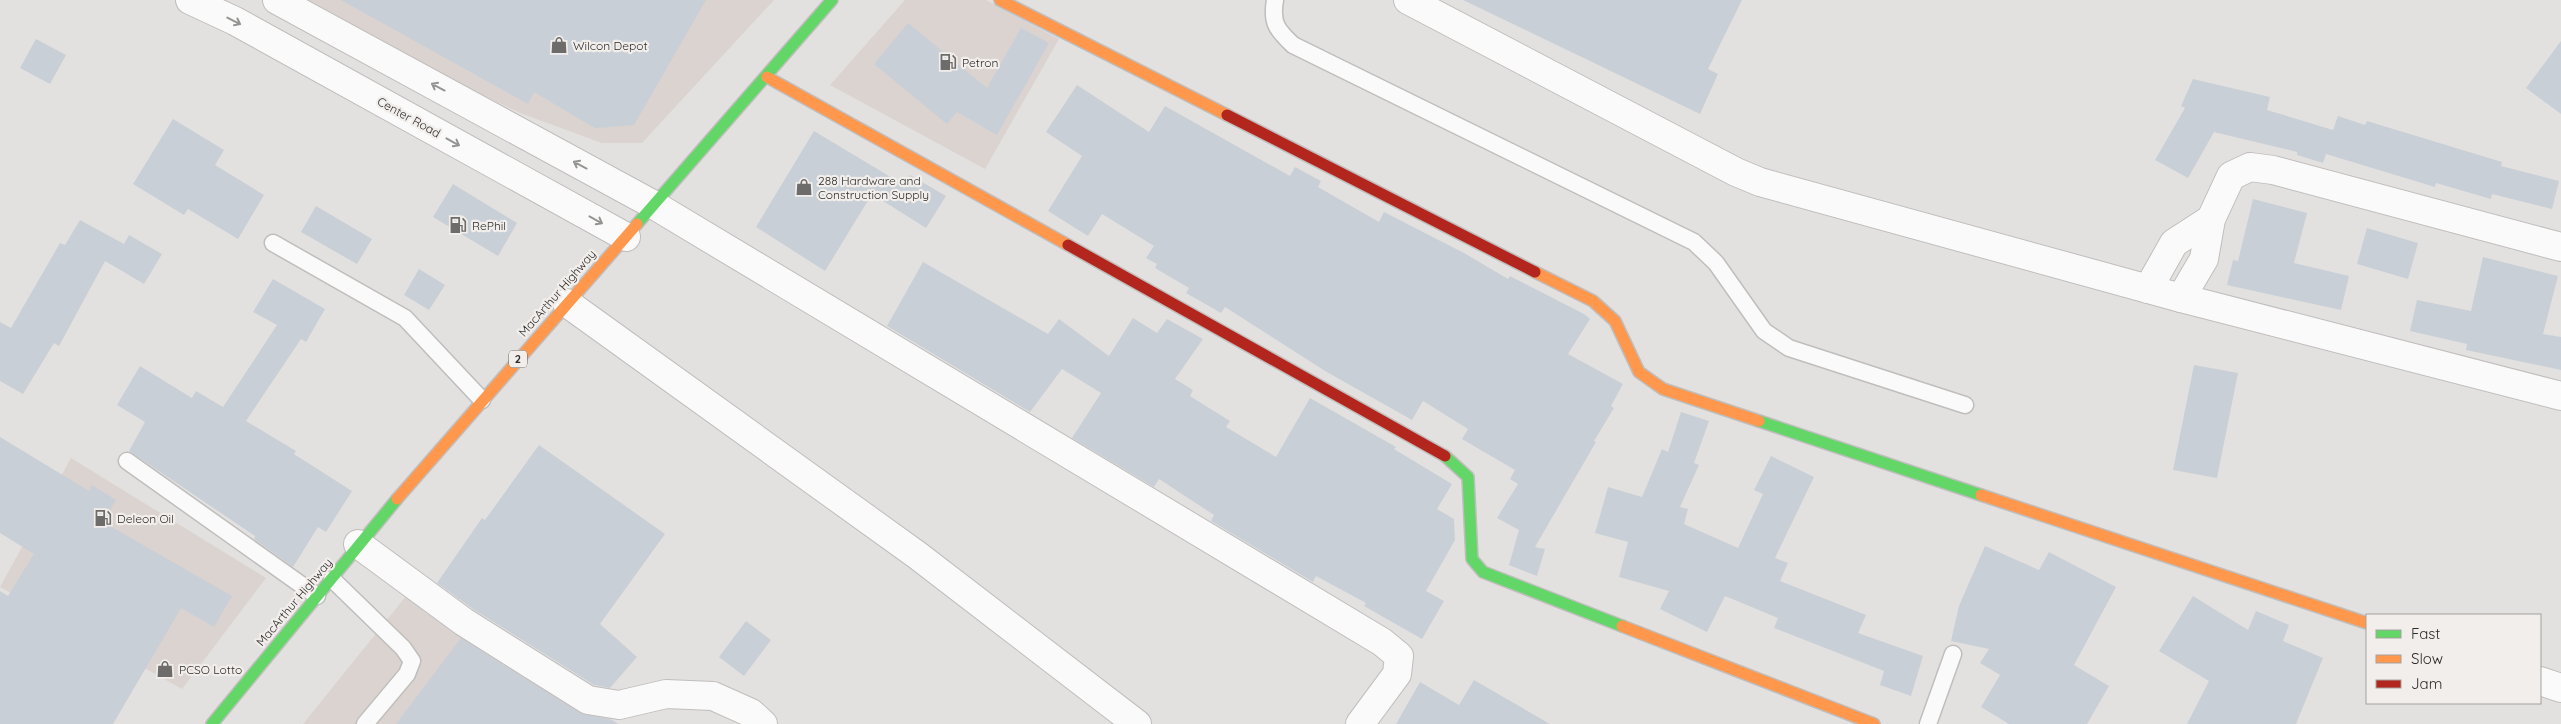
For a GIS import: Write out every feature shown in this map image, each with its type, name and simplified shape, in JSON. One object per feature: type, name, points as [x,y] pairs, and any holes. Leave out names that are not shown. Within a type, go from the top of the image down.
[{"type":"main road","name":"MacArthur Highway","points":[[212,724],[332,579],[358,544],[482,400],[767,77],[832,0]]},
{"type":"main road","points":[[1000,0],[1593,301],[1615,321],[1639,372],[1662,389],[2366,623]]},
{"type":"main road","points":[[767,77],[1450,459],[1468,477],[1472,559],[1484,572],[1874,724]]},
{"type":"street","name":"Center Road","points":[[190,0],[236,22],[626,236]]},
{"type":"street","points":[[277,0],[654,205],[1382,642],[1399,656],[1397,674],[1360,724]]},
{"type":"street","points":[[1408,0],[1736,172],[1760,182],[2181,298],[2561,396]]},
{"type":"street","points":[[2181,298],[2204,259],[2211,219],[2231,176],[2250,167],[2274,170],[2561,247]]},
{"type":"street","points":[[2148,289],[2174,242],[2211,219]]},
{"type":"street","points":[[567,303],[917,555],[1138,724]]},
{"type":"street","points":[[358,544],[464,622],[588,700],[619,705],[666,694],[713,696],[751,713],[763,724]]},
{"type":"street","points":[[2541,681],[2561,688]]},
{"type":"lane","points":[[1275,0],[1277,30],[1293,45],[1694,242],[1716,263],[1764,331],[1788,348],[1965,405]]},
{"type":"lane","points":[[273,243],[405,318],[482,400]]},
{"type":"lane","points":[[127,460],[317,596]]},
{"type":"lane","points":[[332,579],[403,648],[412,661],[407,674],[365,724]]},
{"type":"lane","points":[[1928,724],[1953,654]]},
{"type":"shaded area","name":"Wilcon Depot","points":[[302,0],[774,0],[642,143],[602,143],[520,113],[452,80]]},
{"type":"shaded area","name":"Petron","points":[[905,0],[986,0],[1059,39],[985,169],[830,85]]},
{"type":"shaded area","name":"Deleon Oil","points":[[71,458],[266,578],[182,689],[0,587]]},
{"type":"shaded area","points":[[411,590],[470,626],[618,724],[303,724]]},
{"type":"building","name":"Wilcon Depot","points":[[341,0],[706,0],[634,125],[595,128],[534,92],[528,104]]},
{"type":"building","points":[[1463,0],[1742,0],[1708,69],[1718,74],[1700,114]]},
{"type":"building","points":[[908,23],[987,88],[1021,28],[1049,43],[997,135],[957,112],[947,124],[874,64]]},
{"type":"building","points":[[36,39],[66,55],[50,84],[20,68]]},
{"type":"building","points":[[2561,41],[2561,114],[2526,88]]},
{"type":"building","points":[[2193,79],[2270,97],[2267,110],[2333,130],[2338,116],[2365,125],[2367,121],[2502,162],[2501,166],[2559,181],[2552,209],[2492,194],[2491,199],[2436,183],[2435,187],[2326,154],[2323,163],[2297,155],[2297,152],[2214,132],[2188,178],[2155,160],[2185,108],[2181,106]]},
{"type":"building","points":[[1077,85],[1149,132],[1165,106],[1290,176],[1295,167],[1321,181],[1318,187],[1379,222],[1384,212],[1464,253],[1508,279],[1510,276],[1584,314],[1590,319],[1568,354],[1623,384],[1611,406],[1614,408],[1594,441],[1596,442],[1535,547],[1545,549],[1537,576],[1509,565],[1519,530],[1497,518],[1518,484],[1510,479],[1515,470],[1462,439],[1468,429],[1423,401],[1412,420],[1325,371],[1225,307],[1221,313],[1186,293],[1189,288],[1155,268],[1157,264],[1146,258],[1154,246],[1102,214],[1088,236],[1048,211],[1082,156],[1046,132]]},
{"type":"building","points":[[173,119],[224,150],[215,165],[264,195],[238,239],[188,209],[184,215],[133,184]]},
{"type":"building","points":[[814,131],[904,185],[910,175],[946,196],[926,228],[872,194],[825,271],[756,227]]},
{"type":"building","points":[[453,184],[517,223],[498,256],[433,217]]},
{"type":"building","points":[[2253,199],[2307,213],[2294,263],[2349,276],[2341,310],[2227,285],[2233,260],[2238,261]]},
{"type":"building","points":[[316,206],[372,239],[357,264],[301,232]]},
{"type":"building","points":[[80,220],[124,244],[129,235],[162,254],[144,284],[105,261],[59,346],[54,343],[23,394],[0,381],[0,322],[11,328],[60,243],[65,245]]},
{"type":"building","points":[[2367,228],[2418,243],[2408,279],[2357,264]]},
{"type":"building","points":[[2483,257],[2558,276],[2543,334],[2561,337],[2561,370],[2466,350],[2467,344],[2410,331],[2417,300],[2471,311]]},
{"type":"building","points":[[923,262],[1048,334],[1059,319],[1109,356],[1133,318],[1157,333],[1167,319],[1203,339],[1175,379],[1193,390],[1190,396],[1230,421],[1226,427],[1276,457],[1310,398],[1396,447],[1394,449],[1452,484],[1437,509],[1454,519],[1455,540],[1426,591],[1444,601],[1422,639],[1364,606],[1366,603],[1316,576],[1313,582],[1211,521],[1214,515],[1159,479],[1154,487],[1072,438],[1101,393],[1062,369],[1030,412],[887,326]]},
{"type":"building","points":[[419,269],[445,285],[429,310],[404,295]]},
{"type":"building","points":[[273,279],[325,309],[306,342],[301,339],[246,421],[296,451],[294,454],[352,491],[326,532],[318,527],[293,567],[254,539],[255,536],[129,451],[145,422],[117,405],[140,366],[192,398],[196,391],[223,407],[277,325],[253,312]]},
{"type":"building","points":[[2194,365],[2238,373],[2217,478],[2173,470]]},
{"type":"building","points":[[1681,412],[1709,421],[1694,463],[1699,465],[1680,507],[1688,509],[1684,524],[1738,548],[1763,494],[1754,490],[1771,456],[1814,477],[1775,558],[1788,563],[1780,581],[1866,615],[1858,633],[1923,656],[1911,696],[1880,685],[1884,671],[1774,628],[1778,618],[1725,596],[1707,632],[1660,609],[1669,591],[1619,577],[1628,542],[1595,533],[1608,487],[1642,497],[1662,449],[1668,452]]},
{"type":"building","points":[[0,437],[89,491],[92,485],[116,500],[103,522],[232,596],[214,627],[181,608],[113,724],[0,724],[0,591],[8,596],[34,554],[0,533]]},
{"type":"building","points":[[539,445],[665,534],[600,624],[637,657],[610,688],[594,685],[473,609],[437,583],[482,518],[485,520]]},
{"type":"building","points":[[1985,546],[2039,570],[2049,552],[2116,587],[2074,665],[2109,686],[2087,724],[2009,724],[1981,707],[2000,675],[1980,663],[1989,649],[1951,641],[1959,606]]},
{"type":"building","points":[[2193,596],[2248,630],[2256,611],[2289,625],[2283,641],[2323,658],[2296,724],[2187,724],[2209,681],[2159,651]]},
{"type":"building","points":[[746,621],[771,640],[744,676],[719,657]]},
{"type":"building","points":[[461,638],[580,713],[612,720],[618,724],[396,724]]},
{"type":"building","points":[[1474,680],[1550,724],[1396,724],[1420,682],[1459,705]]},
{"type":"traffic: fast","points":[[637,224],[832,0]]},
{"type":"traffic: fast","points":[[1759,421],[1981,495]]},
{"type":"traffic: fast","points":[[1445,456],[1468,477],[1472,559],[1483,572],[1622,626]]},
{"type":"traffic: fast","points":[[212,724],[397,499]]},
{"type":"traffic: slow","points":[[1000,0],[1227,115]]},
{"type":"traffic: slow","points":[[767,77],[1068,245]]},
{"type":"traffic: slow","points":[[397,499],[637,224]]},
{"type":"traffic: slow","points":[[1535,272],[1593,301],[1615,321],[1639,372],[1663,389],[1759,421]]},
{"type":"traffic: slow","points":[[1981,495],[2366,623]]},
{"type":"traffic: slow","points":[[1622,626],[1874,724]]},
{"type":"traffic: jam","points":[[1227,115],[1535,272]]},
{"type":"traffic: jam","points":[[1068,245],[1445,456]]},
{"type":"place","name":"Wilcon Depot","points":[[559,45]]},
{"type":"place","name":"Petron","points":[[948,62]]},
{"type":"place","name":"288 Hardware and Construction Supply","points":[[804,187]]},
{"type":"place","name":"RePhil","points":[[458,225]]},
{"type":"place","name":"Deleon Oil","points":[[103,518]]},
{"type":"place","name":"PCSO Lotto","points":[[165,669]]}]
